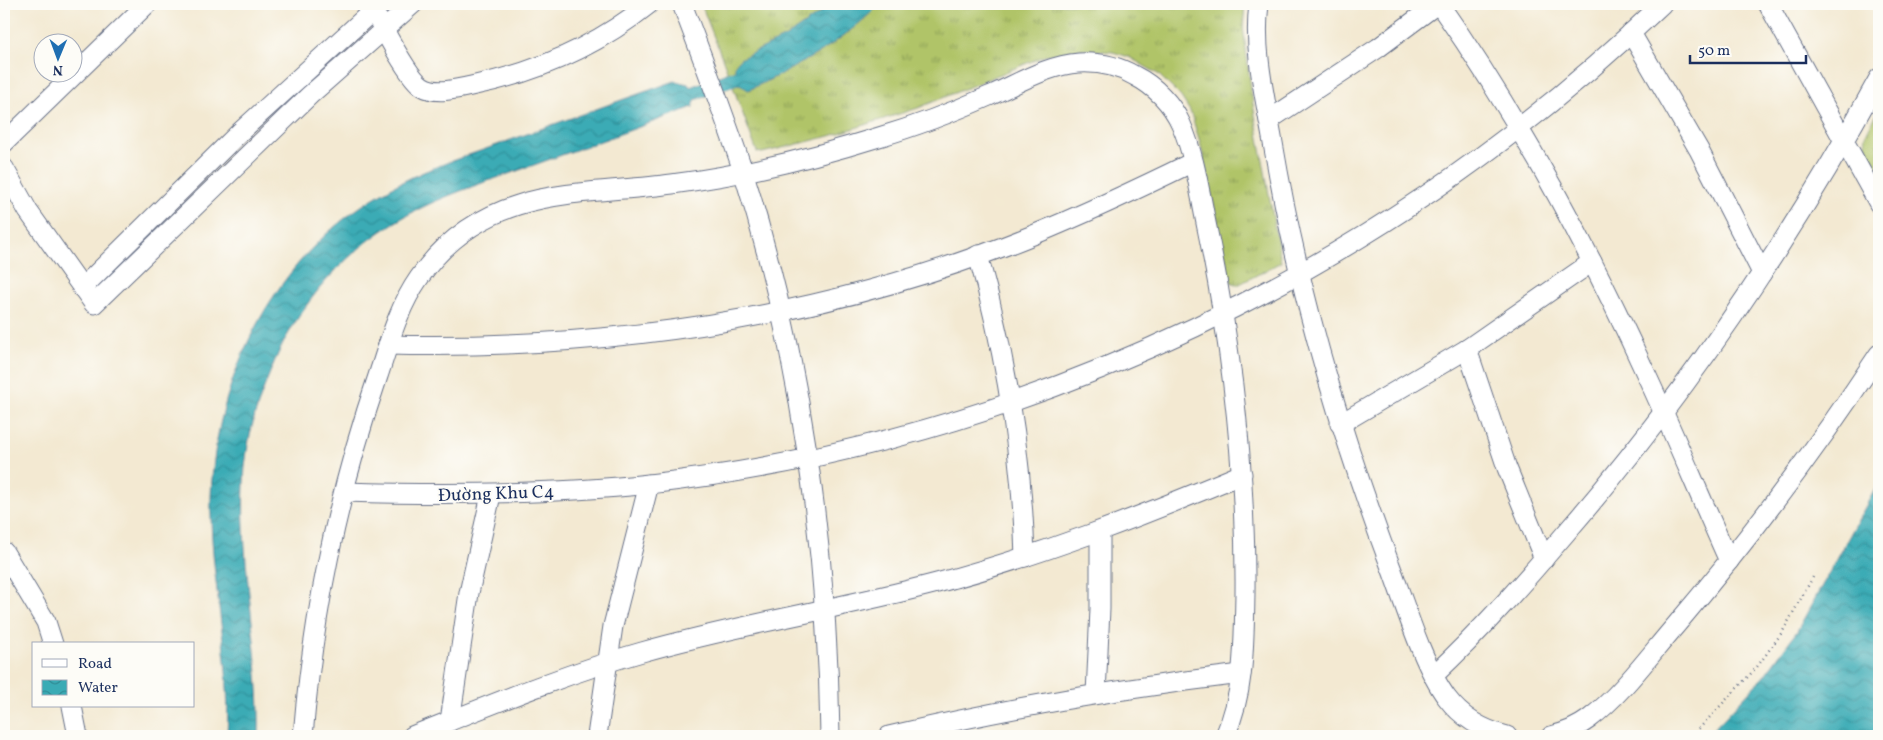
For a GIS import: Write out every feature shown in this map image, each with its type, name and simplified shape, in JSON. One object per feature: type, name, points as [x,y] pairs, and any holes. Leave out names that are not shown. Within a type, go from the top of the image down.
[{"type":"street","points":[[4,143],[147,4]]},
{"type":"street","points":[[4,168],[28,211],[94,304],[276,127],[413,4]]},
{"type":"street","points":[[82,288],[207,163],[373,6],[384,29],[417,82],[431,90],[447,90],[499,80],[556,59],[607,34],[650,4]]},
{"type":"street","points":[[682,4],[718,98],[743,172],[780,312],[807,458],[824,608],[830,736]]},
{"type":"street","points":[[1259,4],[1258,44],[1269,120],[1299,275],[1340,424],[1376,529],[1434,675],[1446,696],[1463,715],[1484,728],[1506,736]]},
{"type":"street","points":[[1269,120],[1355,64],[1438,4],[1463,38],[1519,129],[1592,262],[1664,413],[1729,561]]},
{"type":"street","name":"Đường Khu C4","points":[[344,492],[491,495],[648,484],[807,458],[913,434],[1012,402],[1114,363],[1224,314],[1299,275],[1416,204],[1519,129],[1596,66],[1662,4]]},
{"type":"street","points":[[1768,4],[1846,140],[1879,204]]},
{"type":"street","points":[[1631,33],[1698,150],[1762,273]]},
{"type":"street","points":[[303,736],[317,621],[344,492],[388,345],[410,291],[431,262],[455,238],[490,216],[535,200],[674,184],[743,172],[818,154],[898,131],[1047,71],[1080,63],[1109,66],[1123,70],[1156,90],[1173,110],[1180,122],[1193,162],[1224,314],[1242,474],[1245,571],[1242,674],[1236,706],[1225,736]]},
{"type":"street","points":[[1434,675],[1467,644],[1544,559],[1664,413],[1717,340],[1762,273],[1846,140],[1879,78]]},
{"type":"street","points":[[388,345],[498,345],[602,338],[700,326],[780,312],[881,287],[1032,236],[1193,162]]},
{"type":"street","points":[[978,255],[1012,402],[1020,461],[1025,557]]},
{"type":"street","points":[[1340,424],[1467,349],[1592,262]]},
{"type":"street","points":[[1467,349],[1508,468],[1544,559]]},
{"type":"street","points":[[1551,736],[1580,726],[1607,703],[1729,561],[1835,419],[1879,354]]},
{"type":"street","points":[[412,736],[606,663],[685,640],[936,583],[1025,557],[1100,532],[1242,474]]},
{"type":"street","points":[[597,736],[606,663],[622,583],[648,484]]},
{"type":"street","points":[[450,721],[469,593],[491,495]]},
{"type":"street","points":[[1096,694],[1100,609],[1100,532]]},
{"type":"street","points":[[4,552],[46,622],[52,642]]},
{"type":"street","points":[[889,736],[1005,710],[1096,694],[1242,674]]},
{"type":"street","points":[[72,708],[78,736]]},
{"type":"path","points":[[1692,736],[1757,667],[1783,631],[1813,577]]},
{"type":"green space","points":[[701,4],[833,4],[786,37],[740,59],[735,70],[728,73]]},
{"type":"green space","points":[[880,4],[1245,4],[1243,27],[1253,104],[1281,262],[1238,285],[1231,282],[1200,142],[1190,111],[1181,97],[1158,74],[1129,57],[1113,52],[1080,49],[1047,55],[918,108],[830,136],[762,153],[757,152],[733,87],[740,84],[749,90],[802,63],[850,31]]},
{"type":"green space","points":[[1879,111],[1879,171],[1869,152],[1866,135]]},
{"type":"water","points":[[833,4],[880,4],[850,31],[818,53],[748,90],[740,84],[695,100],[693,107],[431,203],[369,240],[328,279],[294,324],[280,349],[255,414],[246,455],[244,515],[245,547],[257,673],[259,736],[227,736],[228,706],[224,646],[211,527],[211,497],[215,451],[224,407],[239,364],[258,322],[282,284],[311,250],[344,219],[396,185],[453,161],[675,81],[688,84],[690,87],[735,70],[735,65],[740,59],[786,37]]},
{"type":"water","points":[[1879,482],[1879,736],[1707,736],[1764,676],[1797,631]]}]
